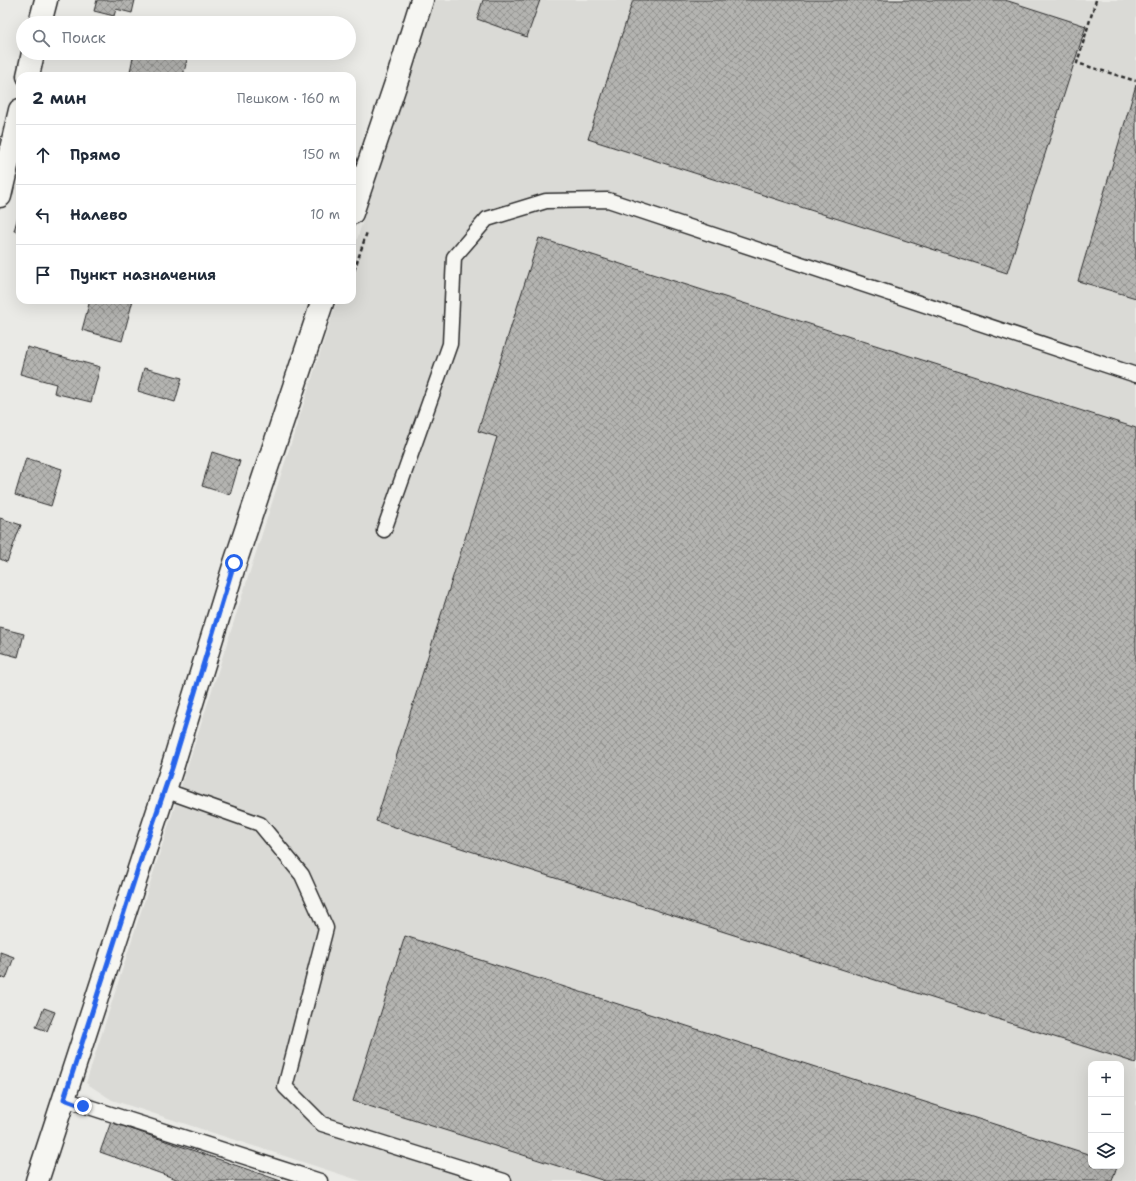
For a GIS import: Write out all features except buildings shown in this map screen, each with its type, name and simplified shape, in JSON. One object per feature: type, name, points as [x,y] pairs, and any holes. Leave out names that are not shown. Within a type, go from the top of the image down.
[{"type":"street","points":[[42,16],[46,0]]},
{"type":"street","points":[[356,201],[422,0]]},
{"type":"street","points":[[29,72],[31,60]]},
{"type":"street","points":[[0,196],[16,127]]},
{"type":"street","points":[[37,1181],[164,790],[234,563],[322,304]]},
{"type":"lane","points":[[384,530],[450,344],[454,257],[487,219],[546,201],[608,200],[1136,374]]},
{"type":"lane","points":[[164,790],[260,824],[302,875],[326,928],[284,1087],[322,1124],[504,1181]]},
{"type":"lane","points":[[64,1099],[320,1181]]},
{"type":"path","points":[[1096,0],[1077,63],[1136,81]]},
{"type":"shaded area","points":[[434,0],[1136,0],[1136,1181],[361,1181],[112,1100],[86,1083],[336,304],[356,304],[356,243]]},
{"type":"route","points":[[83,1106],[64,1099],[143,853],[172,768],[234,563]]}]
